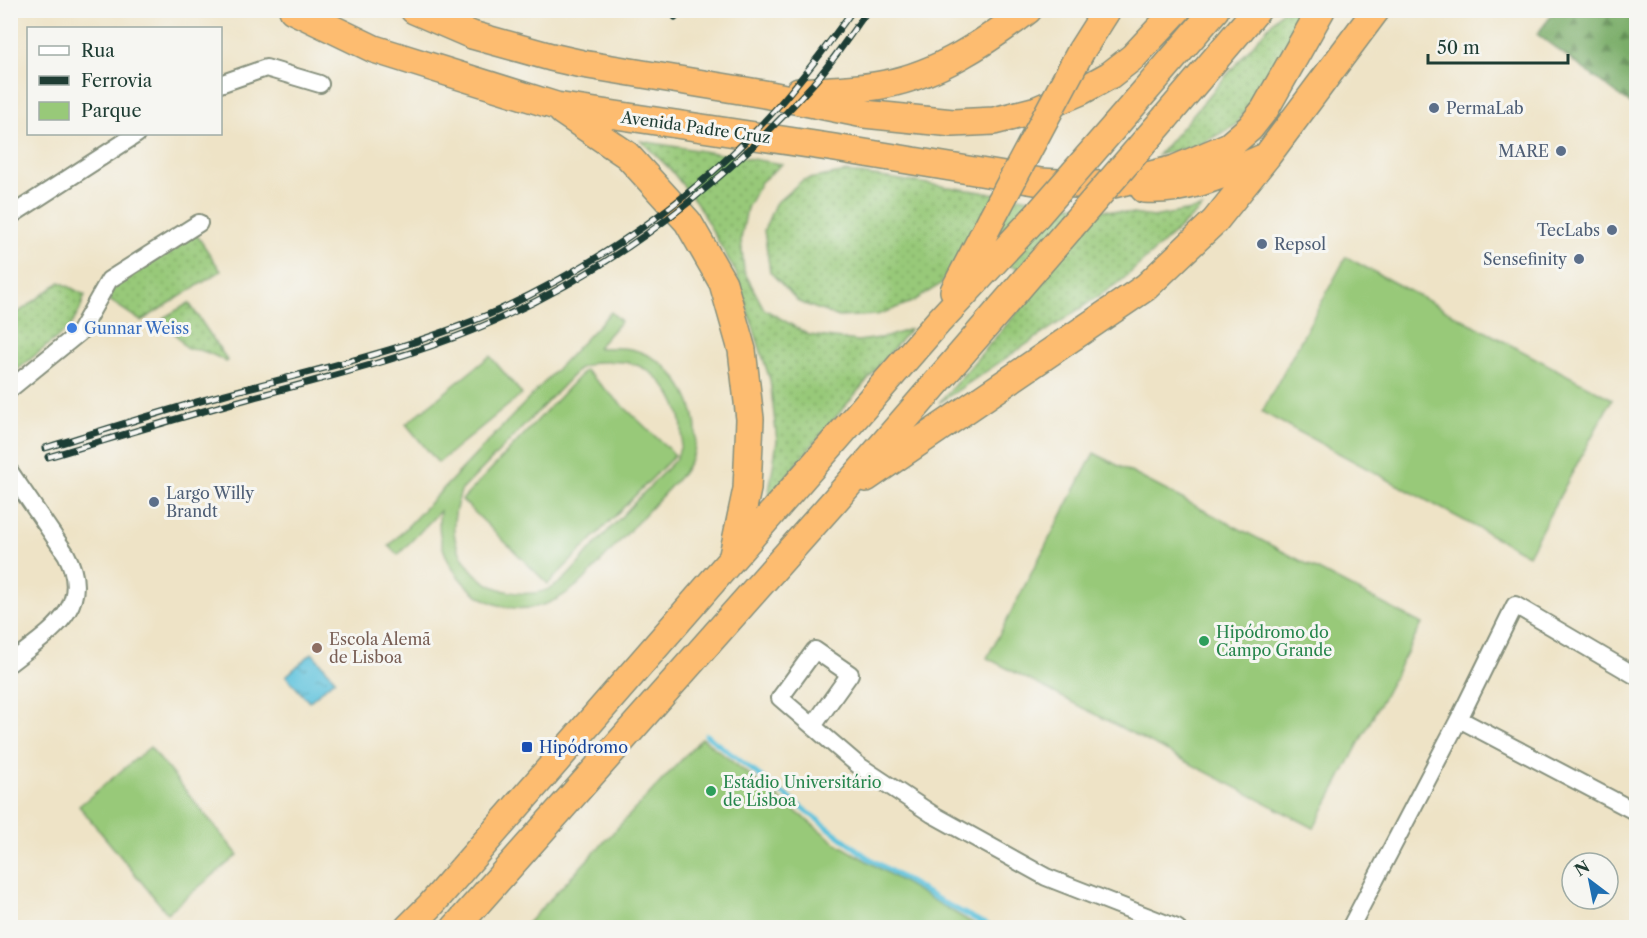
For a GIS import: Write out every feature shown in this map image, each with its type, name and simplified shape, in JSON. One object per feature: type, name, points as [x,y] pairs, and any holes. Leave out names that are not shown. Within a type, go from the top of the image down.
[{"type":"highway","name":"Avenida Padre Cruz","points":[[293,10],[374,49],[556,106],[1041,182],[1114,184]]},
{"type":"highway","points":[[414,10],[472,35],[551,57],[770,95],[864,114],[953,123],[994,121],[1038,110],[1081,91],[1110,75],[1133,57],[1178,10]]},
{"type":"highway","points":[[770,95],[886,84],[928,70],[966,52],[1028,10]]},
{"type":"highway","points":[[939,321],[1081,51],[1107,10]]},
{"type":"highway","points":[[408,927],[430,906],[939,321],[1034,220],[1215,10]]},
{"type":"highway","points":[[455,927],[836,499],[1257,10]]},
{"type":"highway","points":[[1114,184],[1175,169],[1229,146],[1250,128],[1282,81],[1321,10]]},
{"type":"highway","points":[[836,499],[1146,287],[1215,220],[1267,156],[1376,10]]},
{"type":"highway","points":[[556,106],[627,155],[688,222],[723,283],[742,350],[750,419],[747,489],[733,557]]},
{"type":"highway","points":[[1114,184],[1136,189],[1158,190],[1182,187],[1228,173],[1267,156]]},
{"type":"street","points":[[222,83],[266,68],[320,84]]},
{"type":"street","points":[[10,216],[135,135]]},
{"type":"street","points":[[10,389],[79,333],[109,280],[199,223]]},
{"type":"street","points":[[10,472],[66,554],[76,584],[72,603],[62,620],[10,663]]},
{"type":"street","points":[[1350,927],[1460,719],[1515,605],[1636,676]]},
{"type":"street","points":[[813,726],[850,674],[814,650],[780,698],[858,765],[932,814],[1046,877],[1177,927]]},
{"type":"street","points":[[1460,719],[1636,812]]},
{"type":"green space","points":[[1282,11],[1308,11],[1236,125],[1199,145],[1158,155]]},
{"type":"green space","points":[[1555,11],[1636,11],[1636,108],[1537,34]]},
{"type":"green space","points":[[641,141],[782,164],[761,182],[747,208],[741,239],[744,271],[764,309],[809,335],[858,341],[887,337],[910,329],[768,498],[777,441],[770,380],[736,273],[696,202],[670,169]]},
{"type":"green space","points":[[847,172],[1153,217],[1202,208],[1121,281],[939,403],[1047,278],[972,253],[941,284],[912,302],[877,315],[839,317],[799,302],[770,272],[764,230],[775,204],[803,180]]},
{"type":"green space","points":[[194,231],[221,271],[141,321],[109,300],[112,283]]},
{"type":"green space","points":[[1346,257],[1612,399],[1528,555],[1262,412]]},
{"type":"green space","points":[[60,282],[85,295],[80,310],[70,327],[11,375],[11,318]]},
{"type":"green space","points":[[189,303],[228,361],[203,351],[187,349],[163,318]]},
{"type":"green space","points":[[611,312],[621,321],[597,348],[626,348],[643,353],[668,369],[686,394],[692,407],[696,437],[693,455],[683,473],[583,581],[557,599],[539,606],[518,608],[498,605],[481,597],[465,584],[453,569],[444,551],[440,531],[440,511],[398,555],[389,546]],"holes":[[[596,362],[634,364],[647,370],[668,391],[676,404],[682,432],[675,460],[572,572],[558,584],[536,593],[511,592],[488,584],[470,568],[455,540],[455,512],[461,491],[580,368]]]},
{"type":"green space","points":[[490,356],[522,394],[438,463],[406,424]]},
{"type":"green space","points":[[585,370],[675,455],[548,584],[462,500]]},
{"type":"green space","name":"Hipódromo do Campo Grande","points":[[1094,453],[1422,624],[1314,828],[987,658]]},
{"type":"green space","name":"Estádio Universitário de Lisboa","points":[[702,738],[836,843],[979,927],[524,927]]},
{"type":"green space","points":[[150,747],[238,855],[167,913],[79,806]]},
{"type":"water","points":[[312,653],[335,679],[309,702],[286,676]]},
{"type":"waterway","points":[[706,735],[867,857],[944,903],[993,928]]},
{"type":"railway","points":[[675,17],[682,10]]},
{"type":"railway","points":[[45,448],[200,401],[432,336],[499,310],[538,291],[614,247],[686,195],[719,166],[780,104],[853,10]]},
{"type":"railway","points":[[48,457],[418,350],[473,330],[568,284],[657,226],[738,160],[813,84],[868,10]]},
{"type":"place","name":"PermaLab","points":[[1434,108]]},
{"type":"place","name":"MARE","points":[[1561,151]]},
{"type":"place","name":"TecLabs","points":[[1612,230]]},
{"type":"place","name":"Repsol","points":[[1262,244]]},
{"type":"place","name":"Sensefinity","points":[[1579,259]]},
{"type":"place","name":"Gunnar Weiss","points":[[72,328]]},
{"type":"place","name":"Largo Willy Brandt","points":[[154,502]]},
{"type":"place","name":"Hipódromo do Campo Grande","points":[[1204,641]]},
{"type":"place","name":"Escola Alemã de Lisboa","points":[[317,648]]},
{"type":"place","name":"Hipódromo","points":[[527,747]]},
{"type":"place","name":"Estádio Universitário de Lisboa","points":[[711,791]]}]
